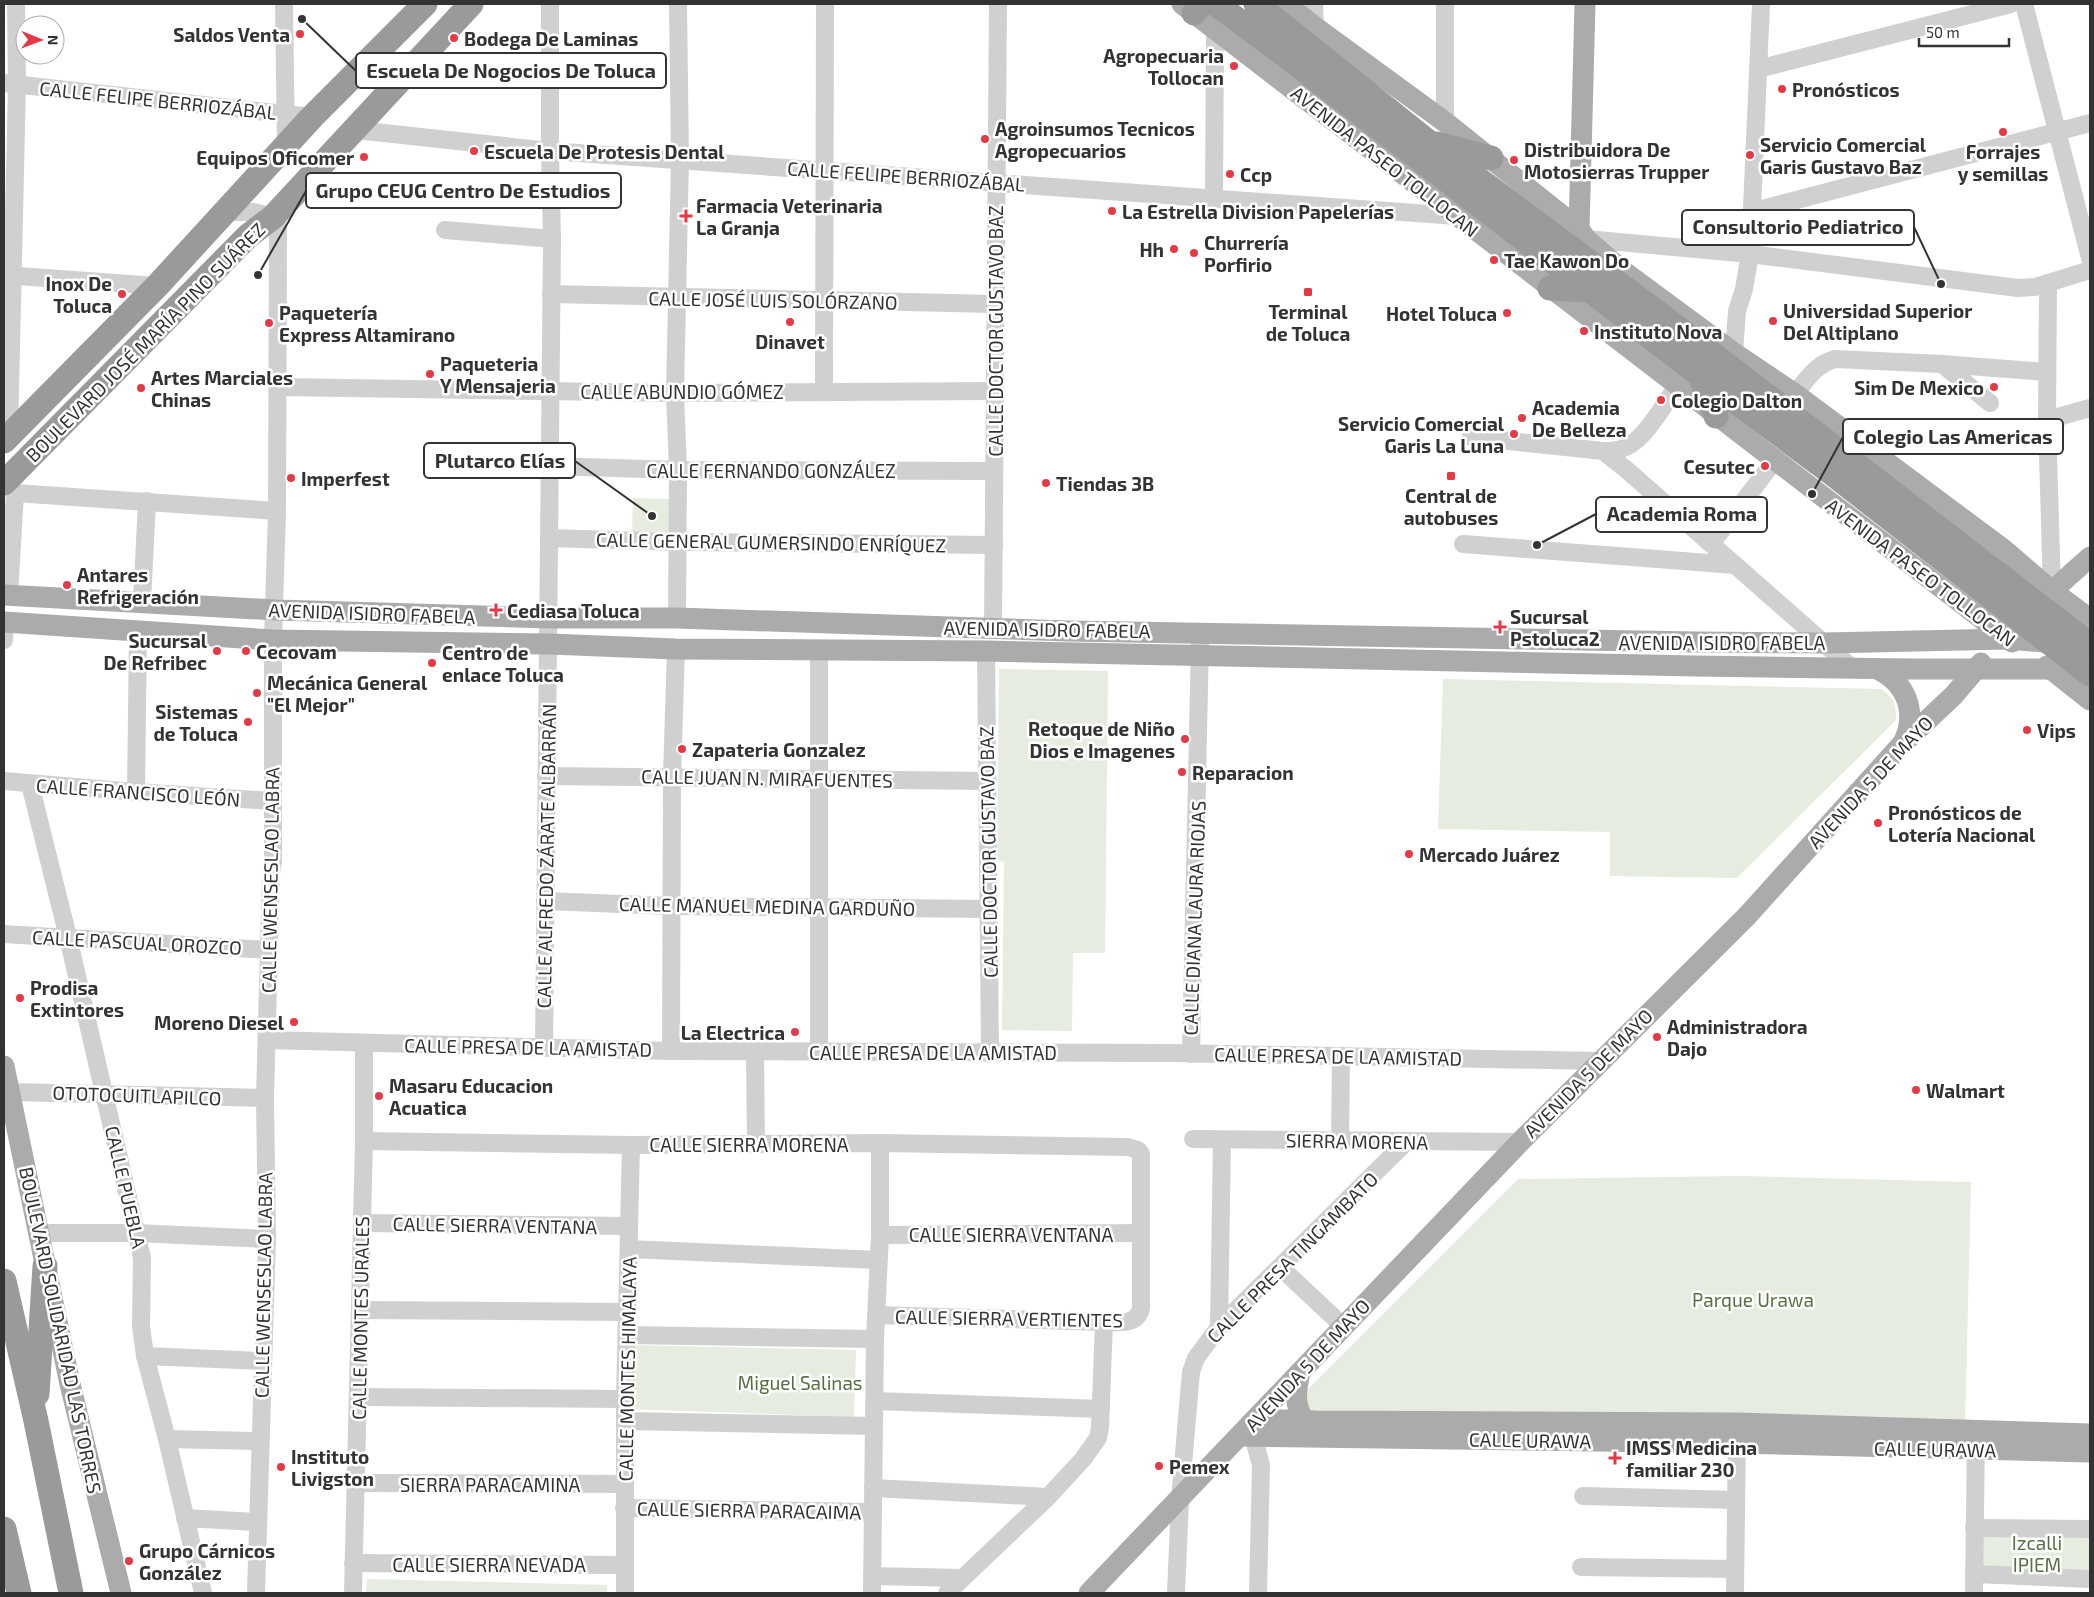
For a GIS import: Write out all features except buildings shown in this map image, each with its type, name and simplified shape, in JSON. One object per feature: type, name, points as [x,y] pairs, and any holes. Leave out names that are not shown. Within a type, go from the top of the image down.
[{"type":"highway","name":"BOULEVARD JOSÉ MARÍA PINO SUÁREZ","points":[[6,438],[157,286],[312,117],[425,4]]},
{"type":"highway","name":"BOULEVARD JOSÉ MARÍA PINO SUÁREZ","points":[[9,488],[248,236],[273,217],[356,130],[428,48],[471,4]]},
{"type":"highway","name":"AVENIDA PASEO TOLLOCAN","points":[[1256,4],[1597,282],[1700,375],[1833,461],[2090,646]]},
{"type":"highway","name":"AVENIDA PASEO TOLLOCAN","points":[[1198,6],[1282,52],[1597,282],[1698,343],[1833,461],[2090,674]]},
{"type":"highway","points":[[1427,142],[1491,158]]},
{"type":"highway","points":[[1550,288],[1597,282],[1579,231]]},
{"type":"highway","points":[[1675,309],[1698,343]]},
{"type":"highway","points":[[1700,375],[1716,416]]},
{"type":"highway","points":[[36,1421],[45,1266]]},
{"type":"highway","points":[[4,1281],[36,1421],[71,1593]]},
{"type":"highway","points":[[4,1529],[19,1593]]},
{"type":"main road","points":[[1286,4],[1491,158],[1579,231],[1623,271],[1734,353],[1795,394],[2090,619]]},
{"type":"main road","points":[[1573,4],[1579,231]]},
{"type":"main road","points":[[1579,231],[1585,4]]},
{"type":"main road","name":"AVENIDA PASEO TOLLOCAN","points":[[1198,6],[1215,30],[1965,607],[2050,668],[2090,700]]},
{"type":"main road","points":[[1974,670],[1980,656],[1983,640],[1979,625],[1965,607],[1984,602],[1998,593],[2002,587],[2007,572],[2007,564],[2002,550]]},
{"type":"main road","name":"AVENIDA 5 DE MAYO","points":[[1089,1593],[1250,1430],[1343,1326],[1520,1142],[1734,929],[1903,743],[1954,695],[1974,670],[2008,639],[2052,591],[2090,557]]},
{"type":"main road","name":"AVENIDA ISIDRO FABELA","points":[[6,595],[276,610],[550,618],[677,618],[1120,632],[1656,642],[1825,643],[2008,639],[2090,646]]},
{"type":"main road","name":"AVENIDA ISIDRO FABELA","points":[[4,628],[138,632],[273,640],[549,644],[676,649],[986,651],[1974,670],[2090,669]]},
{"type":"main road","points":[[1103,654],[1110,651],[1113,643],[1111,636],[1120,632]]},
{"type":"main road","points":[[1656,642],[1662,654],[1656,665]]},
{"type":"main road","points":[[1695,666],[1689,660],[1688,651],[1697,642]]},
{"type":"main road","points":[[1877,668],[1897,682],[1902,688],[1909,705],[1910,725],[1903,743]]},
{"type":"main road","name":"BOULEVARD SOLIDARIDAD LAS TORRES","points":[[4,1066],[70,1384],[121,1593]]},
{"type":"main road","points":[[1300,1372],[1296,1399],[1300,1414],[1305,1421]]},
{"type":"main road","name":"CALLE URAWA","points":[[1250,1430],[1305,1421],[1504,1431]]},
{"type":"main road","name":"CALLE URAWA","points":[[1250,1430],[1286,1436],[1504,1431],[1737,1433],[1976,1441],[2090,1452]]},
{"type":"main road","name":"CALLE URAWA","points":[[1976,1441],[2090,1434]]},
{"type":"street","points":[[6,438],[10,84],[16,4]]},
{"type":"street","points":[[284,4],[284,113],[286,146]]},
{"type":"street","name":"CALLE ALFREDO ZÁRATE ALBARRÁN","points":[[544,1048],[546,776],[550,618],[549,466],[552,239],[550,4]]},
{"type":"street","points":[[677,618],[679,542],[675,393],[680,159],[678,4]]},
{"type":"street","points":[[824,391],[825,4]]},
{"type":"street","name":"CALLE DOCTOR GUSTAVO BAZ","points":[[993,628],[998,4]]},
{"type":"street","points":[[1314,4],[1315,27]]},
{"type":"street","points":[[1445,4],[1445,122]]},
{"type":"street","points":[[1734,353],[1737,311],[1744,289],[1750,254],[1760,4]]},
{"type":"street","points":[[1758,69],[2011,4]]},
{"type":"street","points":[[2024,4],[2090,258]]},
{"type":"street","points":[[1214,199],[1215,30]]},
{"type":"street","name":"CALLE FELIPE BERRIOZÁBAL","points":[[10,84],[312,117]]},
{"type":"street","points":[[1751,212],[2090,123]]},
{"type":"street","name":"CALLE FELIPE BERRIOZÁBAL","points":[[356,130],[550,151],[1457,216]]},
{"type":"street","points":[[225,212],[254,212],[273,217]]},
{"type":"street","name":"CALLE WENSESLAO LABRA","points":[[256,1593],[267,1239],[265,1098],[271,873],[273,862],[273,640],[276,610],[278,511],[278,227],[273,217]]},
{"type":"street","points":[[445,230],[552,239]]},
{"type":"street","points":[[1579,231],[2018,288],[2035,287],[2090,270]]},
{"type":"street","points":[[9,275],[157,286]]},
{"type":"street","points":[[2048,283],[2047,420],[2052,591]]},
{"type":"street","name":"CALLE JOSÉ LUIS SOLÓRZANO","points":[[551,294],[824,302],[996,304]]},
{"type":"street","points":[[1795,394],[1817,368],[1825,362],[1835,359],[1942,364],[2047,372]]},
{"type":"street","points":[[1942,364],[1990,403]]},
{"type":"street","points":[[1471,437],[1602,451],[1618,450],[1628,446],[1641,435],[1677,386]]},
{"type":"street","name":"CALLE ABUNDIO GÓMEZ","points":[[278,387],[675,393],[995,391]]},
{"type":"street","points":[[2047,420],[2090,408]]},
{"type":"street","points":[[1602,451],[1851,667]]},
{"type":"street","points":[[1711,544],[1775,460]]},
{"type":"street","name":"CALLE FERNANDO GONZÁLEZ","points":[[549,466],[678,470],[994,471]]},
{"type":"street","points":[[6,595],[9,488],[278,511]]},
{"type":"street","points":[[142,602],[147,501]]},
{"type":"street","name":"CALLE GENERAL GUMERSINDO ENRÍQUEZ","points":[[549,538],[679,542],[994,545]]},
{"type":"street","points":[[1463,544],[1735,565]]},
{"type":"street","points":[[136,792],[138,632]]},
{"type":"street","name":"CALLE DIANA LAURA RIOJAS","points":[[1191,1054],[1200,632]]},
{"type":"street","points":[[671,1050],[672,777],[676,649]]},
{"type":"street","points":[[819,649],[819,1052]]},
{"type":"street","name":"CALLE DOCTOR GUSTAVO BAZ","points":[[986,651],[990,1054]]},
{"type":"street","name":"CALLE JUAN N. MIRAFUENTES","points":[[546,776],[988,781]]},
{"type":"street","name":"CALLE FRANCISCO LEÓN","points":[[4,781],[272,801]]},
{"type":"street","name":"CALLE PUEBLA","points":[[30,784],[68,937],[142,1258],[141,1326],[145,1356],[203,1593]]},
{"type":"street","name":"CALLE MANUEL MEDINA GARDUÑO","points":[[546,901],[671,906],[989,909]]},
{"type":"street","name":"CALLE PASCUAL OROZCO","points":[[4,934],[269,950]]},
{"type":"street","name":"CALLE PRESA DE LA AMISTAD","points":[[267,1040],[755,1052],[1191,1054],[1599,1062]]},
{"type":"street","name":"CALLE MONTES URALES","points":[[353,1593],[364,1140],[364,1043]]},
{"type":"street","points":[[755,1052],[756,1145]]},
{"type":"street","points":[[1340,1056],[1340,1141]]},
{"type":"street","name":"OTOTOCUITLAPILCO","points":[[10,1092],[265,1098]]},
{"type":"street","name":"SIERRA MORENA","points":[[1193,1139],[1520,1142]]},
{"type":"street","name":"CALLE SIERRA MORENA","points":[[364,1140],[631,1145],[880,1143],[1134,1148],[1141,1154],[1142,1161],[1141,1233]]},
{"type":"street","points":[[1219,1327],[1222,1140]]},
{"type":"street","name":"CALLE PRESA TINGAMBATO","points":[[1176,1593],[1180,1500],[1190,1372],[1196,1358],[1219,1327],[1281,1268],[1406,1142]]},
{"type":"street","points":[[880,1143],[880,1235],[875,1338],[872,1585],[962,1578]]},
{"type":"street","name":"CALLE MONTES HIMALAYA","points":[[625,1593],[625,1399],[631,1145]]},
{"type":"street","name":"CALLE SIERRA VENTANA","points":[[362,1223],[629,1226]]},
{"type":"street","points":[[38,1233],[136,1233],[267,1239]]},
{"type":"street","name":"CALLE SIERRA VENTANA","points":[[880,1235],[1141,1233]]},
{"type":"street","name":"CALLE SIERRA VERTIENTES","points":[[876,1316],[1104,1322],[1128,1322],[1135,1320],[1140,1314],[1141,1233]]},
{"type":"street","points":[[629,1249],[878,1260]]},
{"type":"street","points":[[1281,1268],[1343,1326]]},
{"type":"street","points":[[360,1310],[627,1312]]},
{"type":"street","points":[[947,1593],[1048,1497],[1092,1448],[1098,1438],[1104,1322]]},
{"type":"street","name":"CALLE SIERRA VERTIENTES","points":[[627,1335],[875,1338]]},
{"type":"street","points":[[145,1356],[263,1361]]},
{"type":"street","points":[[358,1397],[625,1399]]},
{"type":"street","points":[[875,1401],[1101,1409]]},
{"type":"street","points":[[625,1421],[874,1426]]},
{"type":"street","points":[[1250,1430],[1261,1465],[1258,1593]]},
{"type":"street","points":[[1735,1593],[1737,1433]]},
{"type":"street","points":[[1261,1465],[1275,1445],[1286,1436]]},
{"type":"street","points":[[166,1439],[260,1441]]},
{"type":"street","points":[[1974,1593],[1976,1441]]},
{"type":"street","name":"SIERRA PARACAMINA","points":[[356,1483],[625,1484]]},
{"type":"street","name":"CALLE SIERRA PARACAIMA","points":[[874,1488],[1048,1497]]},
{"type":"street","points":[[1583,1496],[1736,1500]]},
{"type":"street","name":"CALLE SIERRA PARACAIMA","points":[[624,1508],[873,1512]]},
{"type":"street","points":[[186,1518],[258,1522]]},
{"type":"street","points":[[1974,1528],[2090,1529]]},
{"type":"street","name":"CALLE SIERRA NEVADA","points":[[353,1563],[624,1565]]},
{"type":"street","points":[[1581,1566],[1735,1569]]},
{"type":"street","points":[[1974,1574],[2090,1579]]},
{"type":"green space","points":[[633,498],[672,499],[672,535],[632,533]]},
{"type":"green space","points":[[999,669],[1108,671],[1105,953],[1073,953],[1072,1031],[1002,1030],[1004,862],[997,861]]},
{"type":"green space","points":[[1443,679],[1881,689],[1889,695],[1893,702],[1896,720],[1737,878],[1610,876],[1610,832],[1438,829]]},
{"type":"green space","name":"Parque Urawa","points":[[1740,1176],[1971,1182],[1965,1427],[1299,1413],[1299,1398],[1518,1179]]},
{"type":"green space","name":"Miguel Salinas","points":[[629,1345],[856,1350],[854,1417],[628,1409]]},
{"type":"green space","name":"Izcalli IPIEM","points":[[1974,1528],[2090,1529],[2090,1579],[1974,1574]]},
{"type":"green space","points":[[367,1579],[607,1585],[607,1593],[366,1593]]},
{"type":"place","name":"Escuela De Nogocios De Toluca","points":[[302,19]]},
{"type":"place","name":"Saldos Venta","points":[[300,34]]},
{"type":"place","name":"Bodega De Laminas","points":[[454,38]]},
{"type":"place","name":"Agropecuaria Tollocan","points":[[1234,66]]},
{"type":"place","name":"Pronósticos","points":[[1782,89]]},
{"type":"place","name":"Forrajes y semillas","points":[[2003,132]]},
{"type":"place","name":"Agroinsumos Tecnicos Agropecuarios","points":[[985,139]]},
{"type":"place","name":"Escuela De Protesis Dental","points":[[474,151]]},
{"type":"place","name":"Servicio Comercial Garis Gustavo Baz","points":[[1750,155]]},
{"type":"place","name":"Equipos Oficomer","points":[[364,157]]},
{"type":"place","name":"Distribuidora De Motosierras Trupper","points":[[1514,160]]},
{"type":"place","name":"Ccp","points":[[1230,174]]},
{"type":"place","name":"La Estrella Division Papelerías","points":[[1112,211]]},
{"type":"place","name":"Farmacia Veterinaria La Granja","points":[[686,216]]},
{"type":"place","name":"Hh","points":[[1174,249]]},
{"type":"place","name":"Churrería Porfirio","points":[[1194,253]]},
{"type":"place","name":"Tae Kawon Do","points":[[1494,260]]},
{"type":"place","name":"Grupo CEUG Centro De Estudios","points":[[258,275]]},
{"type":"place","name":"Consultorio Pediatrico","points":[[1941,284]]},
{"type":"place","name":"Terminal de Toluca","points":[[1308,292]]},
{"type":"place","name":"Inox De Toluca","points":[[122,294]]},
{"type":"place","name":"Hotel Toluca","points":[[1507,313]]},
{"type":"place","name":"Universidad Superior Del Altiplano","points":[[1773,321]]},
{"type":"place","name":"Dinavet","points":[[790,322]]},
{"type":"place","name":"Paquetería Express Altamirano","points":[[269,323]]},
{"type":"place","name":"Instituto Nova","points":[[1584,331]]},
{"type":"place","name":"Paqueteria Y Mensajeria","points":[[430,374]]},
{"type":"place","name":"Sim De Mexico","points":[[1994,387]]},
{"type":"place","name":"Artes Marciales Chinas","points":[[141,388]]},
{"type":"place","name":"Colegio Dalton","points":[[1661,400]]},
{"type":"place","name":"Academia De Belleza","points":[[1522,418]]},
{"type":"place","name":"Servicio Comercial Garis La Luna","points":[[1514,434]]},
{"type":"place","name":"Cesutec","points":[[1765,466]]},
{"type":"place","name":"Central de autobuses","points":[[1451,476]]},
{"type":"place","name":"Imperfest","points":[[291,478]]},
{"type":"place","name":"Tiendas 3B","points":[[1046,483]]},
{"type":"place","name":"Colegio Las Americas","points":[[1812,494]]},
{"type":"place","name":"Plutarco Elías","points":[[652,516]]},
{"type":"place","name":"Academia Roma","points":[[1537,545]]},
{"type":"place","name":"Antares Refrigeración","points":[[67,585]]},
{"type":"place","name":"Cediasa Toluca","points":[[496,610]]},
{"type":"place","name":"Sucursal Pstoluca2","points":[[1500,627]]},
{"type":"place","name":"Sucursal De Refribec","points":[[217,651]]},
{"type":"place","name":"Cecovam","points":[[246,651]]},
{"type":"place","name":"Centro de enlace Toluca","points":[[432,663]]},
{"type":"place","name":"Mecánica General \"El Mejor\"","points":[[257,693]]},
{"type":"place","name":"Sistemas de Toluca","points":[[248,722]]},
{"type":"place","name":"Vips","points":[[2027,730]]},
{"type":"place","name":"Retoque de Niño Dios e Imagenes","points":[[1185,739]]},
{"type":"place","name":"Zapateria Gonzalez","points":[[682,749]]},
{"type":"place","name":"Reparacion","points":[[1182,772]]},
{"type":"place","name":"Pronósticos de Lotería Nacional","points":[[1878,823]]},
{"type":"place","name":"Mercado Juárez","points":[[1409,854]]},
{"type":"place","name":"Prodisa Extintores","points":[[20,998]]},
{"type":"place","name":"Moreno Diesel","points":[[294,1022]]},
{"type":"place","name":"La Electrica","points":[[795,1032]]},
{"type":"place","name":"Administradora Dajo","points":[[1657,1037]]},
{"type":"place","name":"Walmart","points":[[1916,1090]]},
{"type":"place","name":"Masaru Educacion Acuatica","points":[[379,1096]]},
{"type":"place","name":"IMSS Medicina familiar 230","points":[[1615,1458]]},
{"type":"place","name":"Pemex","points":[[1159,1466]]},
{"type":"place","name":"Instituto Livigston","points":[[281,1467]]},
{"type":"place","name":"Grupo Cárnicos González","points":[[129,1561]]}]
